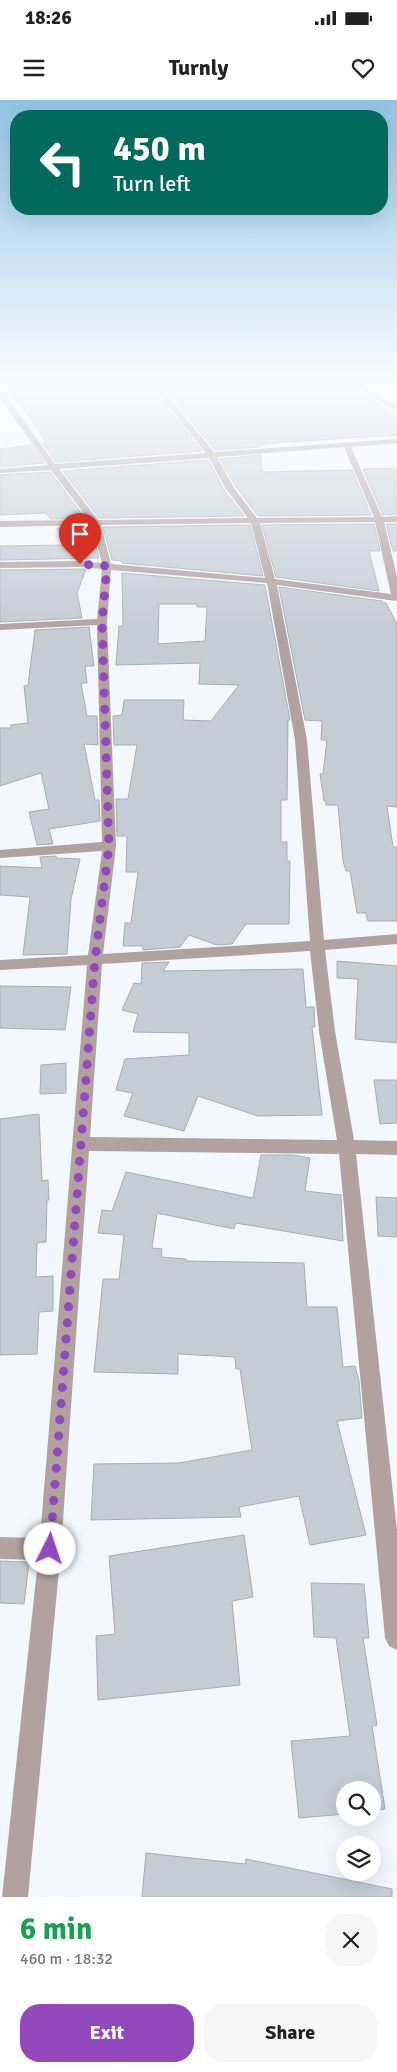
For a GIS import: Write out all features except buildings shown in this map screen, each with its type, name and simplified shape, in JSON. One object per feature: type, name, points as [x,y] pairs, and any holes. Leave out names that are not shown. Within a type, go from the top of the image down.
[{"type":"street","points":[[0,471],[69,466]]},
{"type":"street","points":[[218,466],[230,490],[255,522],[272,582],[301,740],[317,946],[327,1031],[347,1147],[397,1638]]},
{"type":"street","points":[[0,565],[80,564],[107,566],[272,582],[397,598],[379,519],[356,466]]},
{"type":"street","points":[[14,1897],[50,1549],[95,960],[109,846],[102,622],[107,566],[96,523],[54,467]]},
{"type":"street","points":[[0,524],[397,519]]},
{"type":"street","points":[[0,626],[102,622]]},
{"type":"street","points":[[0,854],[109,846]]},
{"type":"street","points":[[0,965],[397,940]]},
{"type":"street","points":[[81,1144],[397,1148]]},
{"type":"street","points":[[0,1548],[50,1549]]},
{"type":"route","points":[[50,1549],[95,960],[109,846],[102,622],[107,566],[80,564]]}]
